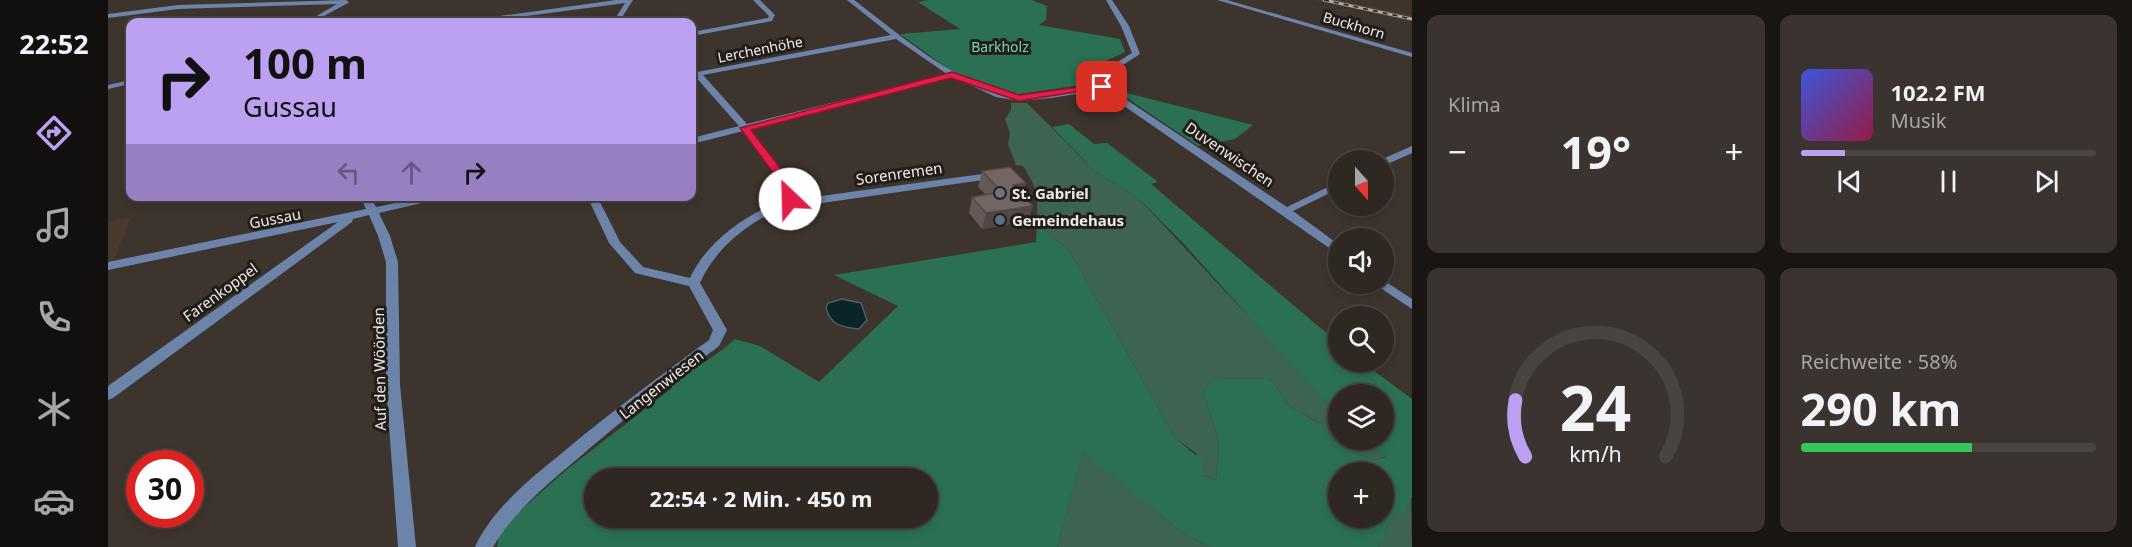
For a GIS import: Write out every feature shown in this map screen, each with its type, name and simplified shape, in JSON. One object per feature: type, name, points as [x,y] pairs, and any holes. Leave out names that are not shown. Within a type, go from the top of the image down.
[{"type":"street","points":[[512,18],[630,0]]},
{"type":"street","points":[[619,18],[630,0]]},
{"type":"street","points":[[696,33],[770,20],[773,16],[771,13],[756,0]]},
{"type":"street","points":[[850,0],[952,75],[1019,98],[1102,87],[1109,70],[1136,54],[1125,26],[1109,0]]},
{"type":"street","name":"Buckhorn","points":[[1220,0],[1412,55]]},
{"type":"street","points":[[108,16],[178,7],[347,1]]},
{"type":"street","points":[[316,18],[347,1]]},
{"type":"street","name":"Lerchenhöhe","points":[[745,128],[697,74],[899,36]]},
{"type":"street","points":[[696,140],[952,75]]},
{"type":"street","points":[[108,87],[126,83]]},
{"type":"street","name":"Duvenwischen","points":[[1102,87],[1286,211],[1328,242]]},
{"type":"street","points":[[594,201],[615,243],[639,270],[694,283],[706,259],[724,242],[772,207],[790,199],[789,186],[745,128]]},
{"type":"street","points":[[1394,157],[1412,148]]},
{"type":"street","name":"Sorenremen","points":[[790,199],[798,202],[815,201],[1012,173]]},
{"type":"street","points":[[1286,211],[1328,190]]},
{"type":"street","name":"Auf den Wöörden","points":[[367,201],[384,236],[392,262],[393,385],[406,547]]},
{"type":"street","name":"Gussau","points":[[108,266],[352,218],[425,201]]},
{"type":"street","name":"Farenkoppel","points":[[108,394],[352,218]]},
{"type":"street","name":"Langenwiesen","points":[[484,547],[487,536],[508,511],[631,407],[714,343],[720,330],[694,283]]},
{"type":"street","points":[[1394,292],[1412,305]]},
{"type":"shaded area","points":[[1314,0],[1340,0],[1412,15],[1412,21]]},
{"type":"shaded area","points":[[131,217],[114,260],[108,261],[108,222]]},
{"type":"green space","name":"Barkholz","points":[[928,0],[1032,0],[1047,6],[1046,20],[1039,25],[1120,39],[1125,52],[1104,62],[1088,84],[1012,95],[958,76],[900,34],[960,29],[918,2]]},
{"type":"green space","points":[[1115,90],[1253,125],[1235,139],[1198,146]]},
{"type":"green space","points":[[1011,103],[1027,103],[1096,172],[1137,197],[1328,401],[1328,435],[1317,422],[1286,404],[1274,382],[1268,379],[1217,378],[1210,382],[1204,393],[1219,443],[1216,480],[1201,475],[1196,453],[1175,438],[1070,252],[1037,224],[1037,200],[1032,181],[1023,166],[1016,165],[1008,144],[1010,133],[1005,119],[1011,110]]},
{"type":"green space","points":[[1069,124],[1094,144],[1107,143],[1158,182],[1151,184],[1328,334],[1328,372],[1376,372],[1392,384],[1328,384],[1328,404],[1184,244],[1137,197],[1096,172],[1052,127]]},
{"type":"green space","points":[[1037,224],[1070,252],[1175,438],[1203,461],[1201,475],[1216,480],[1219,443],[1204,393],[1210,382],[1217,378],[1268,379],[1274,382],[1286,404],[1323,426],[1328,434],[1328,450],[1347,450],[1376,460],[1385,457],[1378,450],[1394,450],[1394,386],[1412,399],[1412,497],[1404,511],[1394,517],[1394,462],[1328,462],[1328,528],[1386,528],[1384,540],[1378,547],[1210,547],[1180,531],[1083,452],[1057,547],[497,547],[500,529],[565,471],[672,388],[672,384],[735,339],[760,346],[819,382],[898,306],[834,275],[1036,242]]},
{"type":"green space","points":[[1379,450],[1385,456],[1376,460],[1348,451]]},
{"type":"green space","points":[[1083,451],[1180,531],[1210,547],[1057,547]]},
{"type":"green space","points":[[1411,497],[1412,547],[1378,547],[1387,528],[1394,528],[1394,515],[1405,506]]},
{"type":"water","points":[[842,299],[861,303],[867,320],[859,329],[838,324],[828,314],[826,308],[828,303]]},
{"type":"building","points":[[1010,167],[1026,183],[1013,185],[1033,206],[986,213],[972,197],[1002,192],[982,171]]},
{"type":"railway","points":[[1324,0],[1412,19]]},
{"type":"place","name":"St. Gabriel","points":[[1000,193]]},
{"type":"place","name":"Gemeindehaus","points":[[1000,220]]},
{"type":"route","points":[[790,199],[789,186],[745,128],[952,75],[1006,96],[1019,98],[1102,87]]}]
